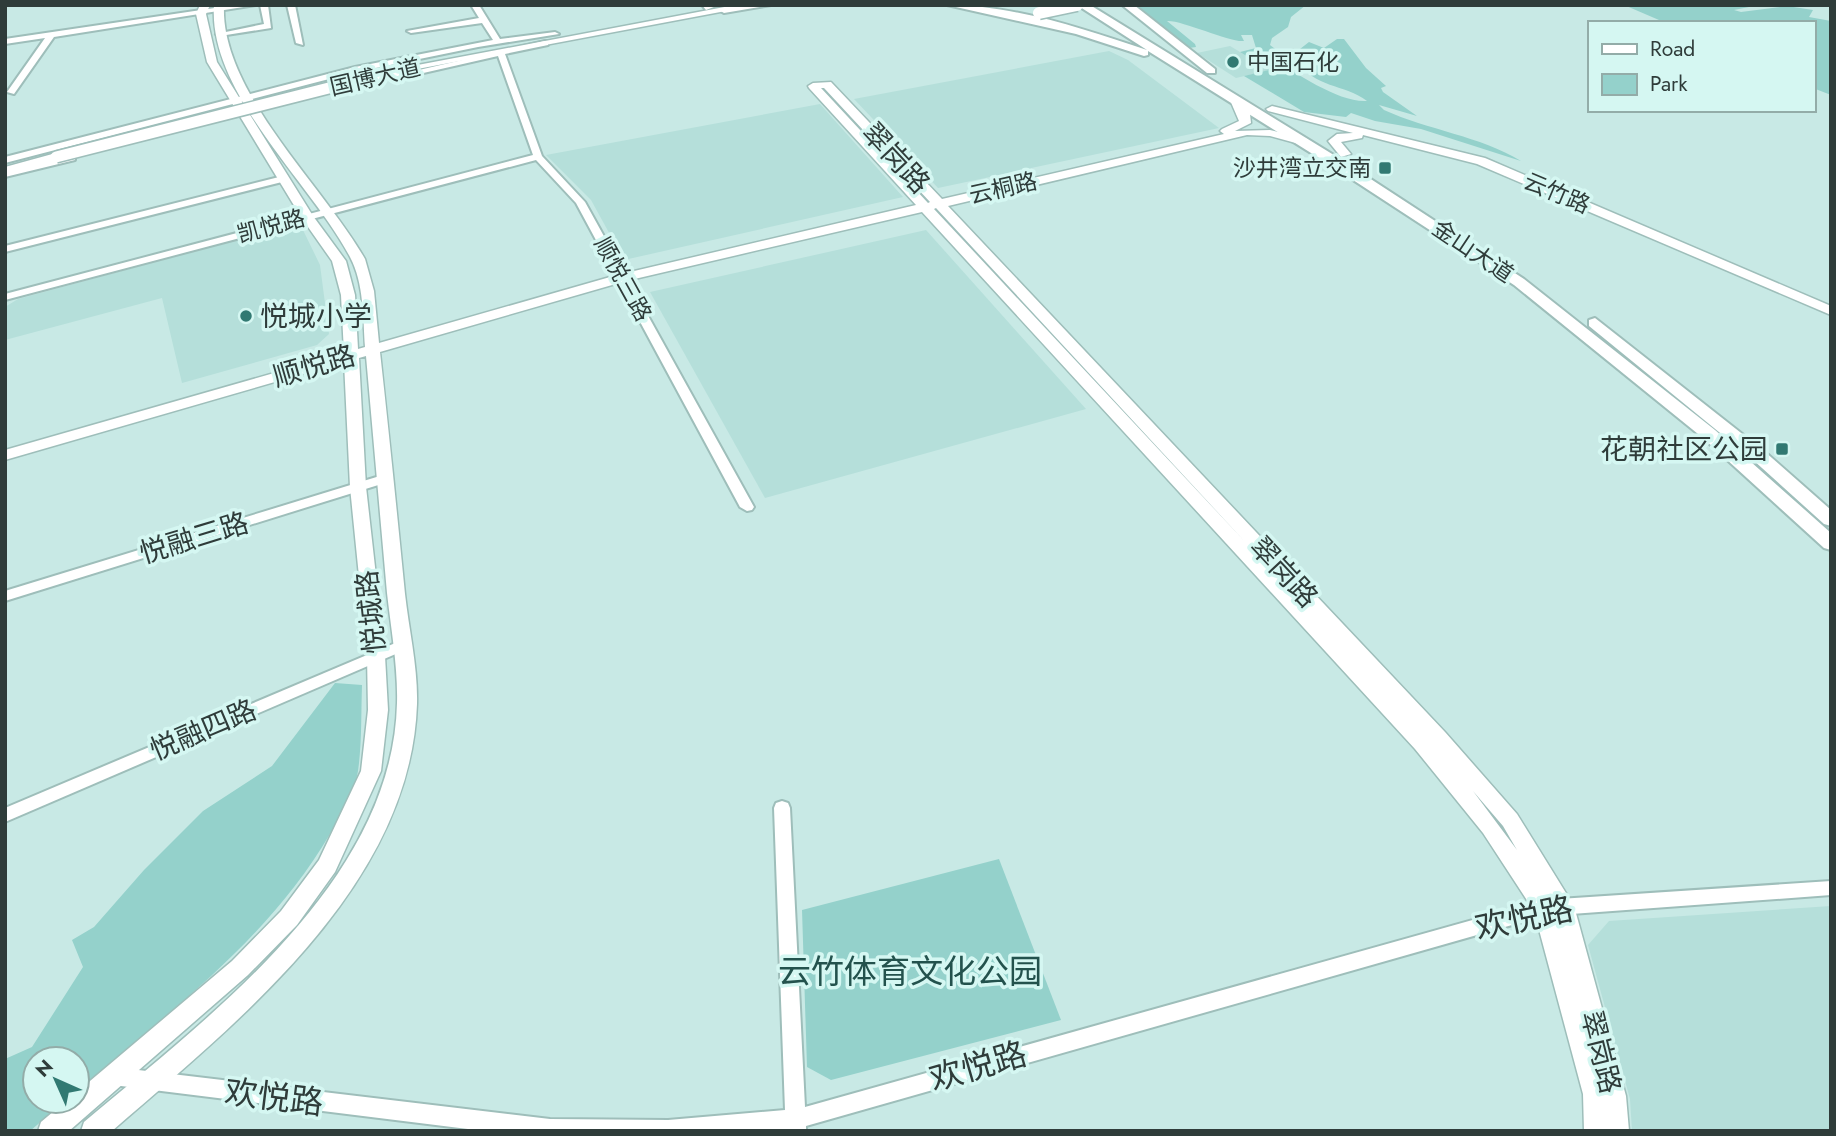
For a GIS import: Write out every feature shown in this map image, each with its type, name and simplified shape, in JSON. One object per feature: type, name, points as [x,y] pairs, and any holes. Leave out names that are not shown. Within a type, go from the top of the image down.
[{"type":"highway","points":[[715,7],[766,5]]},
{"type":"highway","points":[[952,5],[1079,31],[1144,53]]},
{"type":"highway","points":[[975,5],[1039,13],[1077,5]]},
{"type":"highway","points":[[1068,5],[1210,93],[1236,100]]},
{"type":"highway","name":"金山大道","points":[[1082,5],[1303,141],[1519,282],[1709,434],[1831,544]]},
{"type":"highway","name":"金山大道","points":[[1103,5],[1345,154],[1536,278],[1758,455],[1831,520]]},
{"type":"highway","points":[[1126,5],[1217,76]]},
{"type":"main road","name":"国博大道","points":[[5,172],[55,154],[410,65],[715,7],[749,5]]},
{"type":"main road","name":"国博大道","points":[[556,37],[715,7]]},
{"type":"main road","name":"悦城路","points":[[93,1131],[264,981],[314,925],[351,872],[379,818],[398,769],[407,703],[383,479],[367,291],[357,257],[283,179],[245,106],[227,59],[217,8]]},
{"type":"main road","name":"悦城路","points":[[50,1131],[240,968],[289,918],[327,866],[371,771],[378,710],[376,656],[358,487],[348,295],[339,261],[313,212],[245,106],[212,62],[203,9]]},
{"type":"main road","name":"翠岗路","points":[[928,202],[813,86],[828,83],[928,202],[1422,744],[1554,907],[1614,1096],[1616,1131]]},
{"type":"main road","name":"云桐路","points":[[620,274],[1240,127],[1245,118],[1236,100]]},
{"type":"main road","name":"云竹路","points":[[1272,109],[1481,162],[1831,311]]},
{"type":"main road","name":"云桐路","points":[[928,202],[1247,132],[1270,133],[1303,141]]},
{"type":"main road","name":"云竹路","points":[[1345,154],[1334,141],[1341,136],[1355,136],[1478,164],[1831,317]]},
{"type":"main road","name":"国博大道","points":[[5,161],[55,154]]},
{"type":"main road","name":"顺悦路","points":[[5,455],[351,350],[620,274]]},
{"type":"main road","name":"顺悦路","points":[[5,442],[351,350]]},
{"type":"main road","name":"翠岗路","points":[[1554,907],[1595,1094],[1597,1131]]},
{"type":"street","points":[[5,43],[203,9],[252,5]]},
{"type":"street","points":[[220,34],[268,26],[264,5]]},
{"type":"street","points":[[292,5],[300,43]]},
{"type":"street","points":[[475,5],[497,41]]},
{"type":"street","points":[[411,31],[484,20]]},
{"type":"street","points":[[11,92],[51,36]]},
{"type":"street","points":[[5,172],[497,41],[556,37]]},
{"type":"street","points":[[5,161],[245,106],[501,54],[556,37]]},
{"type":"street","name":"顺悦三路","points":[[501,54],[537,154],[580,202],[747,507]]},
{"type":"street","name":"凯悦路","points":[[5,290],[537,154]]},
{"type":"street","points":[[5,249],[283,179]]},
{"type":"street","name":"凯悦路","points":[[5,297],[313,212]]},
{"type":"street","name":"悦融三路","points":[[5,596],[383,479]]},
{"type":"street","name":"悦融四路","points":[[5,815],[401,646]]},
{"type":"street","points":[[782,808],[796,1125]]},
{"type":"street","name":"欢悦路","points":[[113,1076],[550,1129],[668,1130],[796,1125],[1554,907],[1831,888]]},
{"type":"shaded area","name":"中国石化","points":[[1230,46],[1270,70],[1236,78],[1197,53]]},
{"type":"shaded area","points":[[1109,51],[1128,60],[1219,128],[938,188],[854,99]]},
{"type":"shaded area","points":[[820,104],[903,197],[624,260],[591,200],[546,155]]},
{"type":"shaded area","name":"悦城小学","points":[[284,227],[303,230],[320,265],[329,334],[317,345],[182,383],[162,298],[5,340],[5,307],[18,299]]},
{"type":"shaded area","points":[[926,230],[1086,409],[765,498],[650,292]]},
{"type":"shaded area","points":[[1831,906],[1831,1131],[1632,1131],[1630,1099],[1588,945],[1609,921]]},
{"type":"green space","points":[[1133,5],[1306,5],[1291,17],[1288,27],[1272,38],[1270,45],[1284,56],[1283,59],[1272,59],[1331,92],[1367,101],[1320,81],[1297,60],[1300,49],[1309,42],[1324,48],[1337,39],[1344,39],[1366,68],[1386,86],[1381,88],[1383,92],[1417,116],[1379,105],[1384,110],[1488,145],[1521,161],[1421,129],[1375,121],[1351,113],[1346,117],[1304,112],[1244,76],[1269,70],[1240,52],[1256,48],[1252,35],[1241,35],[1244,41],[1238,41],[1167,21],[1195,44],[1196,47],[1189,48]]},
{"type":"green space","points":[[1624,5],[1759,5],[1734,10],[1741,12],[1787,6],[1813,10],[1809,17],[1831,21],[1831,95],[1815,89],[1815,21],[1661,21]]},
{"type":"green space","points":[[335,683],[362,685],[361,739],[354,787],[330,834],[305,872],[247,941],[215,973],[91,1079],[91,1045],[33,1045],[83,967],[72,940],[94,927],[144,870],[203,811],[272,766]]},
{"type":"green space","name":"云竹体育文化公园","points":[[999,859],[1061,1020],[831,1080],[807,1067],[802,910]]},
{"type":"green space","points":[[21,1052],[21,1115],[49,1115],[30,1131],[5,1131],[5,1059]]},
{"type":"place","name":"中国石化","points":[[1233,62]]},
{"type":"place","name":"沙井湾立交南","points":[[1385,168]]},
{"type":"place","name":"悦城小学","points":[[246,316]]},
{"type":"place","name":"花朝社区公园","points":[[1782,449]]}]
